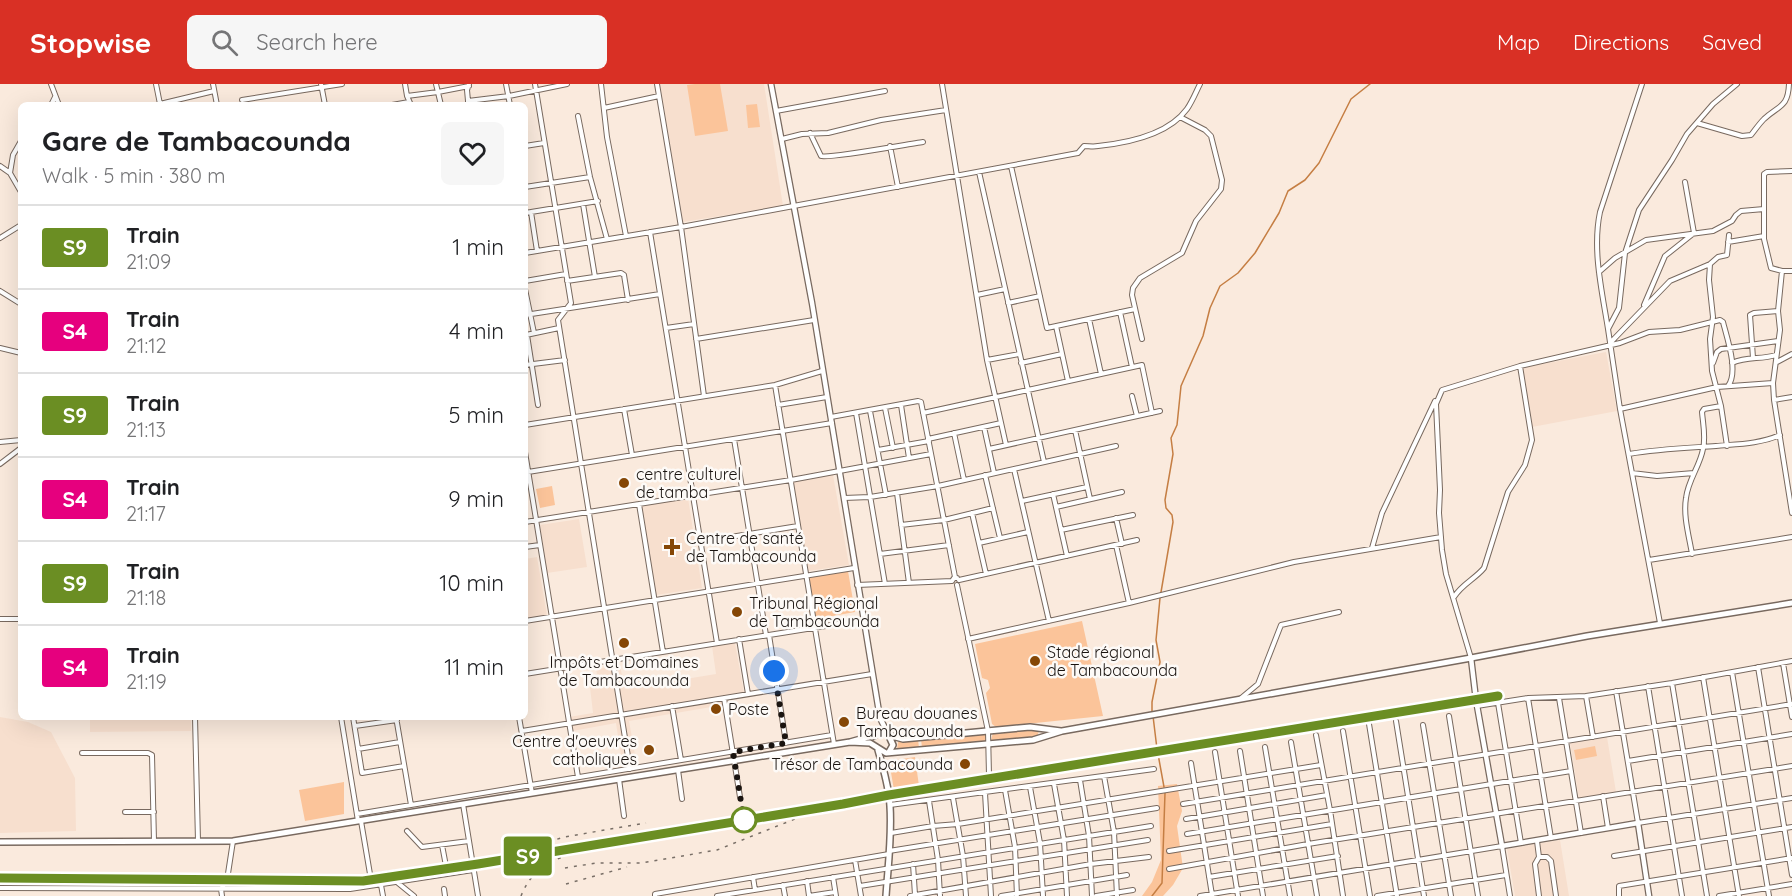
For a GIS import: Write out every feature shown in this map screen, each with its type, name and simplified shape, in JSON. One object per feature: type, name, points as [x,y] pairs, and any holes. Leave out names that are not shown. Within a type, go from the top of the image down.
[{"type":"highway","points":[[0,842],[233,841],[834,744],[866,742],[884,752],[889,752],[1036,739],[1062,731],[1153,714],[1660,624],[1792,603]]},
{"type":"highway","points":[[850,742],[884,732],[903,739],[1035,727],[1062,731]]},
{"type":"highway","points":[[876,734],[874,742],[884,767],[890,806],[891,833],[886,896]]},
{"type":"highway","points":[[884,767],[893,745],[888,735]]},
{"type":"main road","points":[[772,84],[831,417],[862,620],[880,718],[888,735]]},
{"type":"main road","points":[[1471,658],[1477,706],[1502,846],[1638,823],[1650,896]]},
{"type":"main road","points":[[876,734],[880,718]]},
{"type":"street","points":[[51,84],[58,102]]},
{"type":"street","points":[[156,84],[160,102]]},
{"type":"street","points":[[213,84],[216,102]]},
{"type":"street","points":[[242,100],[342,84]]},
{"type":"street","points":[[405,84],[409,102]]},
{"type":"street","points":[[436,84],[440,102]]},
{"type":"street","points":[[506,84],[510,102]]},
{"type":"street","points":[[535,84],[571,303],[558,320],[630,769]]},
{"type":"street","points":[[474,102],[567,84]]},
{"type":"street","points":[[601,84],[611,159],[626,236]]},
{"type":"street","points":[[657,84],[681,227],[704,396]]},
{"type":"street","points":[[942,84],[987,360],[1006,445]]},
{"type":"street","points":[[528,252],[795,207],[1078,153],[1084,146],[1120,143],[1149,135],[1180,117],[1188,108],[1200,84]]},
{"type":"street","points":[[1642,84],[1598,222],[1599,272],[1620,409],[1660,624]]},
{"type":"street","points":[[1608,329],[1619,308],[1625,253],[1639,210],[1687,134],[1713,104],[1737,84]]},
{"type":"street","points":[[1697,123],[1742,136],[1751,135],[1763,119],[1788,98],[1789,84]]},
{"type":"street","points":[[407,96],[469,85]]},
{"type":"street","points":[[468,102],[469,85]]},
{"type":"street","points":[[321,86],[324,102]]},
{"type":"street","points":[[168,102],[214,91]]},
{"type":"street","points":[[776,111],[885,91]]},
{"type":"street","points":[[604,108],[659,96]]},
{"type":"street","points":[[53,102],[56,97]]},
{"type":"street","points":[[262,97],[263,102]]},
{"type":"street","points":[[782,139],[828,133],[881,120],[946,110]]},
{"type":"street","points":[[578,116],[590,177],[607,239]]},
{"type":"street","points":[[1142,339],[1132,295],[1137,282],[1163,263],[1182,254],[1196,221],[1221,189],[1222,180],[1211,136],[1180,117]]},
{"type":"street","points":[[810,134],[823,157],[923,142]]},
{"type":"street","points":[[528,146],[544,143]]},
{"type":"street","points":[[890,146],[898,187]]},
{"type":"street","points":[[10,173],[18,147]]},
{"type":"street","points":[[0,166],[10,173],[18,187]]},
{"type":"street","points":[[1011,166],[1047,328],[1135,309]]},
{"type":"street","points":[[1792,171],[1764,174],[1764,236],[1770,266],[1782,272],[1792,271]]},
{"type":"street","points":[[978,172],[1044,462]]},
{"type":"street","points":[[528,187],[590,177]]},
{"type":"street","points":[[1685,182],[1694,233]]},
{"type":"street","points":[[528,212],[598,201]]},
{"type":"street","points":[[583,204],[595,277]]},
{"type":"street","points":[[1599,272],[1615,258],[1646,240],[1719,228],[1732,221],[1741,211],[1764,209]]},
{"type":"street","points":[[531,212],[537,251]]},
{"type":"street","points":[[0,238],[18,227]]},
{"type":"street","points":[[650,232],[717,643]]},
{"type":"street","points":[[1643,308],[1665,256],[1694,233]]},
{"type":"street","points":[[1611,343],[1670,281],[1710,264],[1718,257],[1727,255],[1729,235]]},
{"type":"street","points":[[1728,242],[1764,236]]},
{"type":"street","points":[[1710,264],[1709,280],[1713,322],[1710,339],[1712,366],[1727,446]]},
{"type":"street","points":[[1782,272],[1773,400],[1792,513]]},
{"type":"street","points":[[567,281],[622,273],[628,300]]},
{"type":"street","points":[[528,280],[566,274]]},
{"type":"street","points":[[977,295],[1005,289]]},
{"type":"street","points":[[0,291],[18,302]]},
{"type":"street","points":[[528,314],[566,310],[660,294]]},
{"type":"street","points":[[1008,303],[1040,296]]},
{"type":"street","points":[[1753,358],[1750,315],[1778,311]]},
{"type":"street","points":[[1120,312],[1132,367]]},
{"type":"street","points":[[528,317],[534,333]]},
{"type":"street","points":[[1089,319],[1101,374]]},
{"type":"street","points":[[696,339],[814,320]]},
{"type":"street","points":[[1372,548],[1382,513],[1438,395],[1447,387],[1649,332],[1680,330],[1721,320],[1732,363],[1733,379],[1728,386]]},
{"type":"street","points":[[666,328],[694,324]]},
{"type":"street","points":[[1056,327],[1068,381]]},
{"type":"street","points":[[528,334],[560,328]]},
{"type":"street","points":[[1712,366],[1719,350],[1778,341]]},
{"type":"street","points":[[528,346],[538,405]]},
{"type":"street","points":[[0,348],[18,351]]},
{"type":"street","points":[[987,360],[1019,354]]},
{"type":"street","points":[[1021,363],[1062,354]]},
{"type":"street","points":[[1777,362],[1792,354]]},
{"type":"street","points":[[1732,363],[1744,357],[1767,358],[1776,355]]},
{"type":"street","points":[[528,364],[565,360]]},
{"type":"street","points":[[923,413],[1142,365],[1152,413]]},
{"type":"street","points":[[1453,597],[1462,585],[1476,576],[1484,567],[1508,492],[1525,465],[1529,454],[1532,440],[1520,366]]},
{"type":"street","points":[[528,425],[775,385],[822,371]]},
{"type":"street","points":[[1620,409],[1717,387],[1773,383]]},
{"type":"street","points":[[775,385],[834,744]]},
{"type":"street","points":[[1438,395],[1436,404],[1441,537],[1446,574],[1471,658]]},
{"type":"street","points":[[1132,396],[1137,416]]},
{"type":"street","points":[[778,405],[827,397]]},
{"type":"street","points":[[1773,400],[1792,397]]},
{"type":"street","points":[[831,417],[919,401],[988,731],[989,775]]},
{"type":"street","points":[[901,405],[909,458]]},
{"type":"street","points":[[1692,554],[1685,500],[1704,448],[1702,411],[1721,406]]},
{"type":"street","points":[[885,408],[892,448]]},
{"type":"street","points":[[624,409],[632,455]]},
{"type":"street","points":[[870,411],[886,495]]},
{"type":"street","points":[[989,449],[1160,411]]},
{"type":"street","points":[[856,413],[885,584]]},
{"type":"street","points":[[528,472],[832,423]]},
{"type":"street","points":[[878,450],[1002,423]]},
{"type":"street","points":[[984,427],[994,473]]},
{"type":"street","points":[[1075,430],[1090,499]]},
{"type":"street","points":[[954,433],[964,480]]},
{"type":"street","points":[[1629,454],[1659,449],[1753,444],[1780,435]]},
{"type":"street","points":[[734,439],[786,743]]},
{"type":"street","points":[[0,442],[18,440]]},
{"type":"street","points":[[844,498],[886,495],[938,486],[1116,446]]},
{"type":"street","points":[[0,464],[18,450]]},
{"type":"street","points":[[528,521],[791,480],[931,454]]},
{"type":"street","points":[[1014,469],[1048,621]]},
{"type":"street","points":[[1632,472],[1657,476],[1694,473]]},
{"type":"street","points":[[985,475],[1000,538]]},
{"type":"street","points":[[528,484],[578,777]]},
{"type":"street","points":[[1022,501],[1088,487]]},
{"type":"street","points":[[1056,507],[1122,492]]},
{"type":"street","points":[[897,493],[909,583]]},
{"type":"street","points":[[1053,494],[1067,556]]},
{"type":"street","points":[[639,504],[663,652]]},
{"type":"street","points":[[902,525],[944,520],[993,508]]},
{"type":"street","points":[[972,513],[986,574]]},
{"type":"street","points":[[1061,531],[1133,515]]},
{"type":"street","points":[[1116,518],[1122,543]]},
{"type":"street","points":[[700,542],[798,526]]},
{"type":"street","points":[[979,543],[1028,532]]},
{"type":"street","points":[[968,639],[1129,603],[1294,562],[1441,537]]},
{"type":"street","points":[[1649,560],[1792,537]]},
{"type":"street","points":[[857,585],[956,581],[1137,540]]},
{"type":"street","points":[[528,546],[540,544]]},
{"type":"street","points":[[880,554],[949,544]]},
{"type":"street","points":[[1116,545],[1129,603]]},
{"type":"street","points":[[528,620],[854,568]]},
{"type":"street","points":[[1240,699],[1258,684],[1281,625],[1339,612]]},
{"type":"street","points":[[0,619],[18,619]]},
{"type":"street","points":[[528,673],[862,620]]},
{"type":"street","points":[[739,639],[748,694]]},
{"type":"street","points":[[1477,706],[1528,698],[1586,696],[1792,661]]},
{"type":"street","points":[[1783,663],[1792,717]]},
{"type":"street","points":[[1758,667],[1792,875]]},
{"type":"street","points":[[1732,672],[1768,896]]},
{"type":"street","points":[[522,731],[872,674]]},
{"type":"street","points":[[1703,677],[1739,894]]},
{"type":"street","points":[[1672,683],[1707,896]]},
{"type":"street","points":[[1648,686],[1682,896]]},
{"type":"street","points":[[1616,691],[1638,823],[1792,798]]},
{"type":"street","points":[[1586,696],[1593,737]]},
{"type":"street","points":[[724,698],[740,797]]},
{"type":"street","points":[[1528,698],[1551,838]]},
{"type":"street","points":[[1559,698],[1581,834]]},
{"type":"street","points":[[1498,703],[1521,843]]},
{"type":"street","points":[[1183,804],[1791,704]]},
{"type":"street","points":[[672,706],[681,760]]},
{"type":"street","points":[[1449,716],[1478,896]]},
{"type":"street","points":[[195,720],[198,842]]},
{"type":"street","points":[[341,720],[357,814],[370,874],[373,876],[472,862]]},
{"type":"street","points":[[354,720],[362,773],[404,766]]},
{"type":"street","points":[[355,726],[386,720]]},
{"type":"street","points":[[397,720],[411,805]]},
{"type":"street","points":[[520,720],[532,793]]},
{"type":"street","points":[[1396,721],[1424,896]]},
{"type":"street","points":[[1369,724],[1397,894]]},
{"type":"street","points":[[1423,725],[1451,896]]},
{"type":"street","points":[[1343,731],[1370,896]]},
{"type":"street","points":[[1628,761],[1792,734]]},
{"type":"street","points":[[357,814],[832,735]]},
{"type":"street","points":[[1316,735],[1343,896]]},
{"type":"street","points":[[358,748],[400,742]]},
{"type":"street","points":[[1291,742],[1317,896]]},
{"type":"street","points":[[1265,747],[1290,896]]},
{"type":"street","points":[[1240,751],[1263,896]]},
{"type":"street","points":[[1215,752],[1238,896]]},
{"type":"street","points":[[82,753],[148,753],[152,755],[154,842]]},
{"type":"street","points":[[1191,763],[1212,895]]},
{"type":"street","points":[[891,833],[986,820],[1321,765]]},
{"type":"street","points":[[1168,869],[1308,844],[1792,766]]},
{"type":"street","points":[[890,806],[1154,769]]},
{"type":"street","points":[[678,770],[682,799]]},
{"type":"street","points":[[1187,834],[1571,771]]},
{"type":"street","points":[[1104,776],[1114,832],[1117,894]]},
{"type":"street","points":[[619,779],[624,816]]},
{"type":"street","points":[[1080,780],[1089,836],[1094,896],[1133,890]]},
{"type":"street","points":[[1054,783],[1064,840],[1067,896]]},
{"type":"street","points":[[1030,787],[1040,843],[1043,896]]},
{"type":"street","points":[[1005,790],[1015,848],[1017,895]]},
{"type":"street","points":[[985,793],[991,896]]},
{"type":"street","points":[[1186,819],[1327,795]]},
{"type":"street","points":[[1603,796],[1608,829]]},
{"type":"street","points":[[953,798],[963,856],[966,896]]},
{"type":"street","points":[[929,801],[938,860],[940,894]]},
{"type":"street","points":[[463,804],[478,896]]},
{"type":"street","points":[[655,896],[655,894],[936,844],[1156,808]]},
{"type":"street","points":[[125,812],[154,812]]},
{"type":"street","points":[[1168,851],[1332,824]]},
{"type":"street","points":[[717,896],[1151,826]]},
{"type":"street","points":[[1614,856],[1792,827]]},
{"type":"street","points":[[407,831],[421,847],[469,841]]},
{"type":"street","points":[[860,886],[1148,840]]},
{"type":"street","points":[[222,896],[221,889],[227,880],[233,841]]},
{"type":"street","points":[[1537,841],[1539,856],[1535,864],[1539,896]]},
{"type":"street","points":[[442,845],[446,866]]},
{"type":"street","points":[[1200,896],[1502,846],[1510,896]]},
{"type":"street","points":[[1209,877],[1338,856]]},
{"type":"street","points":[[1539,856],[1547,857],[1551,861],[1556,896]]},
{"type":"street","points":[[913,864],[913,896],[940,894],[965,887],[1090,864],[1149,857]]},
{"type":"street","points":[[1619,896],[1620,886],[1791,858]]},
{"type":"street","points":[[855,860],[861,896]]},
{"type":"street","points":[[0,888],[350,889],[473,870]]},
{"type":"street","points":[[1000,896],[1127,875]]},
{"type":"street","points":[[1377,896],[1506,875]]},
{"type":"street","points":[[807,881],[809,896],[836,894],[833,877]]},
{"type":"street","points":[[753,878],[754,896]]},
{"type":"street","points":[[397,883],[414,896]]},
{"type":"street","points":[[1719,896],[1792,884]]},
{"type":"street","points":[[381,885],[383,896]]},
{"type":"street","points":[[783,885],[785,896]]},
{"type":"street","points":[[15,888],[16,896]]},
{"type":"street","points":[[72,888],[73,896]]},
{"type":"street","points":[[96,888],[98,896]]},
{"type":"street","points":[[128,888],[130,896]]},
{"type":"street","points":[[158,889],[159,896]]},
{"type":"street","points":[[191,889],[193,896]]},
{"type":"street","points":[[252,889],[254,896]]},
{"type":"street","points":[[320,889],[321,896]]},
{"type":"street","points":[[350,889],[352,896]]},
{"type":"street","points":[[444,889],[445,896]]},
{"type":"street","points":[[687,889],[688,896]]},
{"type":"street","points":[[285,890],[286,896]]},
{"type":"shaded area","points":[[660,84],[764,84],[783,206],[683,222]]},
{"type":"shaded area","points":[[720,84],[728,131],[695,136],[687,85]]},
{"type":"shaded area","points":[[757,104],[760,127],[748,128],[746,105]]},
{"type":"shaded area","points":[[1606,352],[1617,411],[1532,427],[1522,368]]},
{"type":"shaded area","points":[[833,475],[849,565],[808,571],[793,482]]},
{"type":"shaded area","points":[[552,486],[555,505],[540,508],[536,489]]},
{"type":"shaded area","name":"Centre de santé de Tambacounda","points":[[688,498],[702,588],[656,595],[641,505]]},
{"type":"shaded area","points":[[579,519],[587,567],[547,573],[540,525]]},
{"type":"shaded area","points":[[537,557],[547,615],[528,618],[528,558]]},
{"type":"shaded area","points":[[848,571],[855,612],[816,619],[808,578]]},
{"type":"shaded area","name":"Stade régional de Tambacounda","points":[[1082,621],[1103,716],[996,727],[992,724],[986,693],[990,688],[988,680],[982,678],[975,644]]},
{"type":"shaded area","points":[[735,643],[744,693],[723,705],[629,721],[637,766],[623,769],[616,723],[572,731],[569,717],[593,713],[590,687],[599,685],[596,669],[620,666],[625,689],[716,674],[712,646]]},
{"type":"shaded area","points":[[0,717],[28,722],[51,732],[75,778],[76,831],[0,833]]},
{"type":"shaded area","points":[[90,720],[191,720],[191,731],[90,732]]},
{"type":"shaded area","points":[[1033,728],[1039,731],[1037,737],[991,741],[993,732]]},
{"type":"shaded area","points":[[987,733],[987,742],[922,748],[921,739]]},
{"type":"shaded area","points":[[1607,737],[1616,792],[1579,798],[1570,743]]},
{"type":"shaded area","points":[[918,739],[919,748],[897,749],[898,742]]},
{"type":"shaded area","points":[[1595,746],[1597,756],[1576,760],[1574,750]]},
{"type":"shaded area","points":[[915,757],[919,786],[894,790],[889,761]]},
{"type":"shaded area","points":[[344,782],[344,814],[305,821],[299,790]]},
{"type":"shaded area","points":[[1177,784],[1182,811],[1177,826],[1183,868],[1163,896],[1142,896],[1152,882],[1161,860],[1158,786]]},
{"type":"shaded area","points":[[1560,840],[1569,896],[1515,896],[1507,849]]},
{"type":"waterway","points":[[1152,712],[1160,662],[1156,640],[1160,598],[1173,522],[1165,500],[1173,454],[1171,438],[1177,425],[1181,386],[1203,336],[1210,308],[1220,286],[1238,273],[1255,253],[1279,213],[1288,191],[1305,180],[1319,163],[1351,99],[1370,84]]},
{"type":"waterway","points":[[1153,716],[1157,749]]},
{"type":"waterway","points":[[1158,754],[1164,787]]},
{"type":"waterway","points":[[1152,896],[1162,883],[1165,793]]},
{"type":"railway","points":[[0,878],[363,881],[1498,696]]},
{"type":"railway","points":[[565,868],[596,863],[641,863],[717,850],[800,817]]},
{"type":"railway","points":[[523,850],[564,837],[646,823]]},
{"type":"railway","points":[[521,896],[528,882],[537,872],[563,857]]},
{"type":"railway","points":[[566,884],[627,867]]},
{"type":"train","name":"S9","points":[[0,878],[371,880],[1498,696]]},
{"type":"place","name":"centre culturel de tamba","points":[[624,483]]},
{"type":"place","name":"Centre de santé de Tambacounda","points":[[672,547]]},
{"type":"place","name":"Tribunal Régional de Tambacounda","points":[[737,612]]},
{"type":"place","name":"Impôts et Domaines de Tambacounda","points":[[624,643]]},
{"type":"place","name":"Stade régional de Tambacounda","points":[[1035,661]]},
{"type":"place","name":"Poste","points":[[716,709]]},
{"type":"place","name":"Bureau douanes Tambacounda","points":[[844,722]]},
{"type":"place","name":"Centre d'oeuvres catholiques","points":[[649,750]]},
{"type":"place","name":"Trésor de Tambacounda","points":[[965,764]]},
{"type":"route","points":[[744,820],[733,752],[786,743],[774,671]]}]
